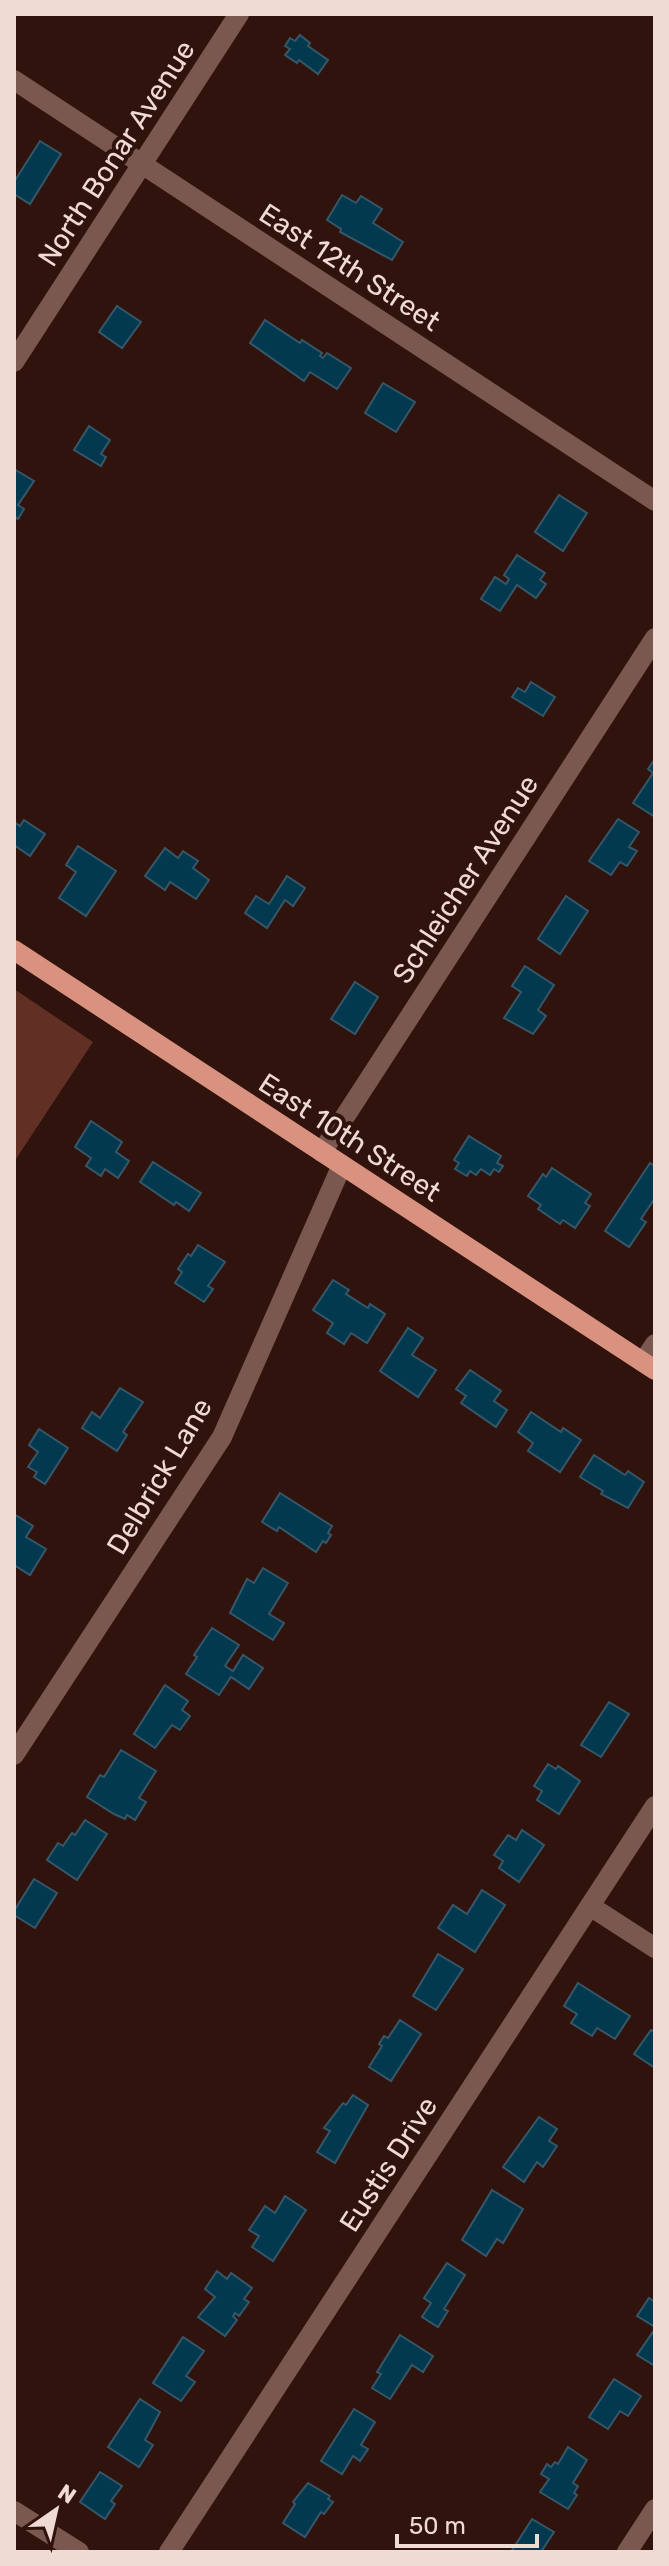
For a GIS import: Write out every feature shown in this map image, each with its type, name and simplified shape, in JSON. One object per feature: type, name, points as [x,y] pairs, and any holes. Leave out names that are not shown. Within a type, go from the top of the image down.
[{"type":"main road","name":"East 10th Street","points":[[14,950],[649,1366]]},
{"type":"street","name":"North Bonar Avenue","points":[[14,362],[239,14]]},
{"type":"street","name":"East 12th Street","points":[[14,80],[655,501]]},
{"type":"street","name":"Schleicher Avenue","points":[[322,1152],[655,638]]},
{"type":"street","name":"Delbrick Lane","points":[[14,1755],[222,1437],[342,1165]]},
{"type":"street","points":[[649,1366],[655,1344]]},
{"type":"street","name":"Eustis Drive","points":[[169,2552],[655,1806]]},
{"type":"street","points":[[590,1906],[655,1948]]},
{"type":"street","points":[[627,2552],[655,2509]]},
{"type":"street","points":[[14,2511],[79,2552]]},
{"type":"shaded area","points":[[14,989],[93,1042],[14,1162]]},
{"type":"building","points":[[300,35],[310,43],[308,46],[328,60],[318,74],[299,60],[297,63],[285,55],[290,49],[285,46],[290,38],[295,41]]},
{"type":"building","points":[[40,141],[61,154],[30,204],[14,194],[14,182]]},
{"type":"building","points":[[342,195],[356,203],[361,196],[382,209],[373,223],[403,242],[392,260],[340,232],[341,229],[327,220]]},
{"type":"building","points":[[117,306],[141,322],[122,348],[99,332]]},
{"type":"building","points":[[265,320],[322,353],[320,356],[323,358],[327,353],[351,368],[337,389],[310,372],[304,381],[250,343]]},
{"type":"building","points":[[383,383],[415,402],[396,432],[365,413]]},
{"type":"building","points":[[89,426],[110,440],[101,454],[106,457],[101,466],[74,450]]},
{"type":"building","points":[[14,469],[34,481],[18,505],[24,509],[18,519],[14,516]]},
{"type":"building","points":[[559,495],[587,513],[563,551],[535,532]]},
{"type":"building","points":[[517,555],[545,573],[540,580],[546,584],[536,598],[517,585],[500,611],[481,599],[495,577],[506,584],[509,579],[504,575]]},
{"type":"building","points":[[531,682],[555,697],[543,716],[512,697],[518,688],[525,692]]},
{"type":"building","points":[[655,759],[655,817],[633,803],[653,773],[648,769]]},
{"type":"building","points":[[618,819],[639,832],[629,847],[637,851],[627,866],[620,862],[611,875],[589,861]]},
{"type":"building","points":[[24,820],[45,834],[30,856],[14,845],[14,822],[20,826]]},
{"type":"building","points":[[78,846],[116,871],[86,916],[59,898],[76,872],[66,865]]},
{"type":"building","points":[[165,848],[178,858],[183,851],[198,861],[193,868],[209,880],[196,899],[170,882],[165,890],[145,876]]},
{"type":"building","points":[[287,876],[305,888],[293,906],[285,900],[267,928],[245,913],[256,896],[269,904]]},
{"type":"building","points":[[566,896],[588,911],[560,954],[538,939]]},
{"type":"building","points":[[525,966],[554,985],[538,1010],[546,1016],[533,1034],[504,1018],[521,992],[512,986]]},
{"type":"building","points":[[355,982],[378,997],[355,1034],[331,1019]]},
{"type":"building","points":[[91,1121],[122,1142],[116,1152],[129,1161],[118,1178],[105,1169],[101,1176],[86,1166],[91,1158],[75,1147]]},
{"type":"building","points":[[469,1136],[501,1156],[497,1163],[503,1166],[499,1172],[494,1169],[490,1175],[481,1169],[476,1175],[470,1171],[467,1176],[455,1169],[459,1163],[454,1160]]},
{"type":"building","points":[[153,1162],[201,1193],[189,1211],[176,1202],[174,1205],[140,1182]]},
{"type":"building","points":[[650,1163],[655,1166],[655,1202],[641,1219],[646,1222],[629,1247],[605,1231]]},
{"type":"building","points":[[552,1168],[591,1194],[585,1203],[590,1206],[575,1228],[563,1220],[560,1224],[538,1209],[541,1205],[528,1196],[543,1174],[546,1177]]},
{"type":"building","points":[[198,1245],[225,1262],[208,1286],[213,1289],[204,1302],[175,1283],[182,1272],[178,1269]]},
{"type":"building","points":[[333,1280],[349,1290],[346,1294],[368,1308],[370,1304],[385,1314],[367,1343],[351,1333],[344,1344],[327,1333],[333,1323],[313,1310]]},
{"type":"building","points":[[408,1328],[423,1338],[412,1355],[436,1370],[418,1397],[380,1371]]},
{"type":"building","points":[[470,1370],[501,1391],[494,1401],[507,1410],[496,1427],[461,1403],[466,1396],[456,1389]]},
{"type":"building","points":[[120,1388],[143,1402],[123,1432],[127,1435],[117,1451],[82,1428],[92,1412],[100,1418]]},
{"type":"building","points":[[531,1412],[561,1432],[563,1428],[581,1440],[560,1472],[528,1451],[533,1443],[518,1432]]},
{"type":"building","points":[[39,1429],[68,1448],[45,1484],[34,1477],[37,1472],[28,1467],[38,1452],[29,1445]]},
{"type":"building","points":[[594,1455],[625,1475],[628,1471],[644,1482],[628,1508],[601,1494],[603,1491],[580,1477]]},
{"type":"building","points":[[280,1493],[332,1526],[328,1533],[331,1535],[316,1552],[279,1527],[277,1531],[262,1522]]},
{"type":"building","points":[[14,1514],[33,1526],[26,1537],[46,1549],[30,1575],[14,1565]]},
{"type":"building","points":[[263,1568],[288,1583],[269,1614],[284,1623],[273,1640],[230,1613],[247,1579],[254,1583]]},
{"type":"building","points":[[212,1628],[239,1645],[225,1666],[233,1671],[243,1655],[263,1668],[249,1689],[231,1677],[219,1695],[186,1674]]},
{"type":"building","points":[[165,1685],[188,1701],[182,1710],[190,1716],[180,1730],[172,1725],[155,1748],[134,1734]]},
{"type":"building","points":[[609,1702],[629,1714],[601,1757],[581,1745]]},
{"type":"building","points":[[121,1750],[156,1771],[139,1798],[146,1802],[135,1820],[127,1815],[125,1819],[114,1814],[87,1797]]},
{"type":"building","points":[[548,1764],[556,1769],[558,1766],[580,1781],[559,1814],[537,1800],[542,1791],[534,1786]]},
{"type":"building","points":[[85,1820],[107,1834],[77,1880],[47,1860],[58,1843],[63,1846]]},
{"type":"building","points":[[522,1830],[544,1845],[519,1882],[499,1868],[503,1861],[494,1855],[508,1835],[516,1840]]},
{"type":"building","points":[[34,1879],[57,1893],[35,1928],[14,1915]]},
{"type":"building","points":[[482,1890],[505,1905],[475,1952],[438,1928],[453,1905],[467,1914]]},
{"type":"building","points":[[438,1954],[463,1969],[436,2010],[413,1996]]},
{"type":"building","points":[[578,1983],[630,2016],[615,2039],[597,2028],[592,2036],[571,2023],[577,2014],[564,2006]]},
{"type":"building","points":[[400,2020],[421,2034],[391,2081],[369,2067],[382,2046],[379,2044],[384,2036],[388,2038]]},
{"type":"building","points":[[651,2030],[655,2032],[655,2068],[634,2054]]},
{"type":"building","points":[[353,2095],[368,2105],[335,2163],[317,2152],[330,2131],[324,2128]]},
{"type":"building","points":[[539,2117],[557,2129],[549,2141],[557,2146],[543,2167],[537,2162],[524,2182],[503,2167]]},
{"type":"building","points":[[492,2190],[523,2209],[503,2243],[497,2239],[486,2256],[462,2240]]},
{"type":"building","points":[[285,2196],[306,2210],[273,2261],[252,2247],[259,2236],[249,2230],[265,2206],[275,2213]]},
{"type":"building","points":[[447,2263],[465,2275],[444,2309],[448,2311],[438,2327],[422,2317],[431,2303],[424,2298]]},
{"type":"building","points":[[217,2271],[227,2279],[231,2273],[252,2288],[244,2299],[249,2302],[239,2316],[235,2313],[233,2316],[237,2320],[225,2336],[198,2317],[215,2297],[205,2289]]},
{"type":"building","points":[[649,2298],[655,2302],[655,2327],[637,2316]]},
{"type":"building","points":[[655,2329],[655,2366],[637,2355]]},
{"type":"building","points":[[400,2335],[433,2356],[423,2372],[412,2365],[390,2399],[372,2388],[381,2374],[377,2372]]},
{"type":"building","points":[[183,2337],[204,2351],[186,2376],[195,2382],[181,2401],[153,2383]]},
{"type":"building","points":[[614,2379],[641,2396],[628,2416],[620,2411],[608,2429],[589,2417]]},
{"type":"building","points":[[140,2399],[160,2412],[145,2440],[153,2445],[139,2467],[108,2447]]},
{"type":"building","points":[[354,2409],[375,2422],[361,2445],[368,2449],[360,2461],[353,2456],[342,2474],[321,2461]]},
{"type":"building","points":[[568,2447],[587,2460],[573,2483],[578,2486],[574,2493],[577,2495],[568,2509],[540,2492],[549,2479],[541,2474],[547,2464],[551,2467],[555,2462],[558,2464]]},
{"type":"building","points":[[100,2472],[122,2486],[111,2501],[115,2504],[105,2519],[80,2502]]},
{"type":"building","points":[[308,2483],[330,2496],[328,2499],[333,2502],[324,2514],[321,2512],[305,2537],[283,2523],[295,2504],[293,2502]]},
{"type":"building","points":[[532,2519],[554,2532],[541,2552],[511,2552]]}]
